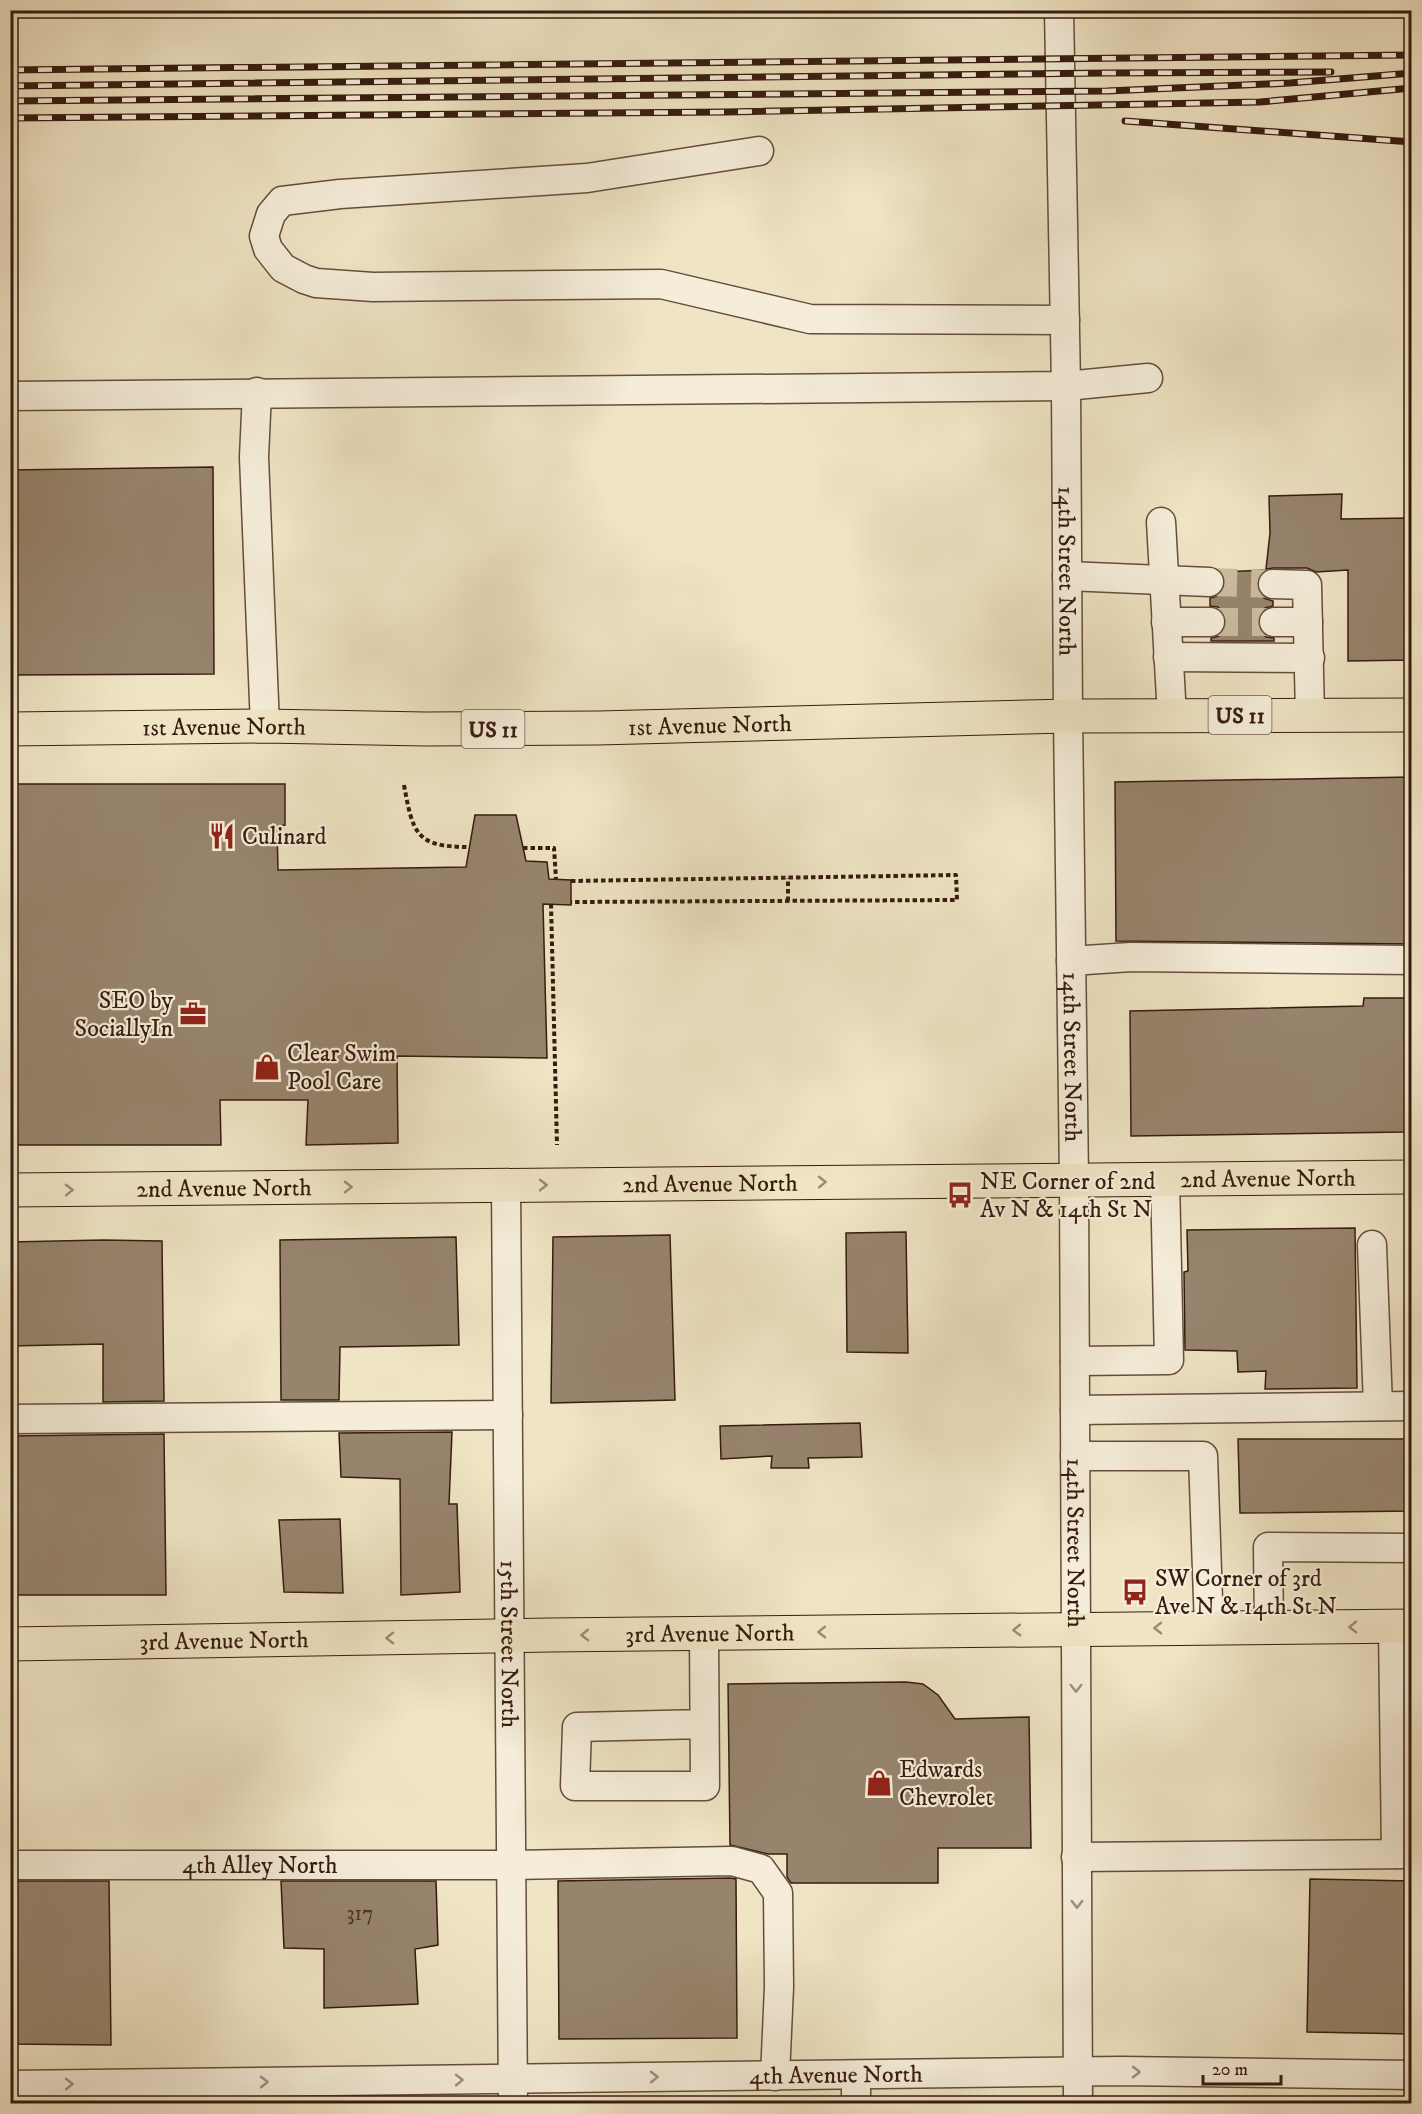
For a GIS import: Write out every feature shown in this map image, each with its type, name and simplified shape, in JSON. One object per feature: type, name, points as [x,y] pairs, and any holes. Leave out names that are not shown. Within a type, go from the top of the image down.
[{"type":"main road","name":"1st Avenue North","points":[[10,729],[265,726],[425,729],[598,728],[1068,716],[1412,715]]},
{"type":"main road","name":"2nd Avenue North","points":[[10,1190],[1412,1177]]},
{"type":"main road","name":"3rd Avenue North","points":[[10,1644],[1402,1626]]},
{"type":"street","name":"14th Street North","points":[[1059,10],[1066,386],[1074,1180],[1078,2103]]},
{"type":"street","points":[[759,151],[587,178],[340,194],[282,201],[272,214],[264,236],[268,249],[283,268],[316,283],[373,287],[661,284],[810,319],[1065,320]]},
{"type":"street","points":[[10,396],[1066,386],[1148,378]]},
{"type":"street","points":[[257,392],[254,457],[265,726]]},
{"type":"street","points":[[1161,522],[1172,716]]},
{"type":"street","points":[[1067,576],[1209,582]]},
{"type":"street","points":[[1273,584],[1307,585],[1310,715]]},
{"type":"street","points":[[1166,622],[1210,622]]},
{"type":"street","points":[[1274,622],[1308,622]]},
{"type":"street","points":[[1168,657],[1310,658]]},
{"type":"street","points":[[1071,961],[1131,957],[1412,960]]},
{"type":"street","points":[[1075,1361],[1169,1360],[1165,1179]]},
{"type":"street","name":"15th Street North","points":[[506,1185],[513,2091]]},
{"type":"street","points":[[1372,1245],[1378,1406]]},
{"type":"street","points":[[1075,1410],[1412,1406]]},
{"type":"street","points":[[10,1419],[508,1415]]},
{"type":"street","points":[[1075,1456],[1203,1456],[1209,1628]]},
{"type":"street","points":[[1269,1628],[1268,1547],[1412,1548]]},
{"type":"street","points":[[1076,1857],[1404,1854],[1402,1626]]},
{"type":"street","points":[[704,1634],[705,1786],[575,1786],[577,1727],[704,1724]]},
{"type":"street","name":"4th Alley North","points":[[10,1865],[511,1865],[732,1861],[761,1869],[778,1893],[779,1987],[775,2076]]},
{"type":"street","name":"4th Avenue North","points":[[10,2085],[513,2091],[775,2076],[1121,2072],[1412,2075]]},
{"type":"street","points":[[856,2075],[856,2103]]},
{"type":"path","points":[[404,785],[411,821],[421,835],[432,844],[469,847]]},
{"type":"path","points":[[523,848],[554,848],[556,879]]},
{"type":"path","points":[[571,882],[956,875],[957,900],[572,902]]},
{"type":"path","points":[[788,878],[788,901]]},
{"type":"path","points":[[551,904],[557,1145]]},
{"type":"building","points":[[213,467],[214,674],[10,675],[10,470]]},
{"type":"building","points":[[1342,494],[1341,519],[1412,518],[1412,660],[1348,661],[1348,570],[1316,572],[1307,568],[1266,569],[1270,533],[1269,496]]},
{"type":"building","points":[[1265,570],[1259,575],[1258,591],[1264,598],[1273,601],[1273,606],[1265,608],[1260,613],[1258,623],[1260,631],[1266,637],[1274,638],[1274,641],[1211,641],[1211,638],[1219,636],[1224,631],[1226,623],[1224,613],[1218,607],[1210,606],[1210,598],[1217,596],[1223,590],[1225,582],[1221,572]]},
{"type":"building","points":[[1412,777],[1412,944],[1116,941],[1115,782]]},
{"type":"building","points":[[10,784],[285,784],[285,825],[277,826],[278,870],[466,867],[475,815],[516,815],[526,861],[547,862],[549,879],[571,880],[571,905],[543,904],[547,1058],[397,1056],[398,1143],[306,1145],[308,1100],[220,1100],[221,1145],[10,1145]]},
{"type":"building","points":[[1364,998],[1412,998],[1412,1070],[1406,1070],[1406,1132],[1131,1136],[1130,1011],[1363,1006]]},
{"type":"building","points":[[1355,1228],[1357,1388],[1265,1389],[1266,1371],[1238,1372],[1237,1351],[1185,1350],[1184,1272],[1188,1271],[1187,1230]]},
{"type":"building","points":[[906,1232],[908,1353],[847,1352],[846,1233]]},
{"type":"building","points":[[670,1235],[675,1400],[551,1403],[553,1237]]},
{"type":"building","points":[[456,1237],[459,1345],[340,1347],[339,1400],[281,1400],[280,1240]]},
{"type":"building","points":[[162,1241],[164,1401],[103,1402],[103,1344],[10,1346],[10,1242]]},
{"type":"building","points":[[860,1423],[862,1457],[808,1458],[809,1468],[771,1468],[772,1456],[721,1459],[720,1426]]},
{"type":"building","points":[[452,1432],[449,1504],[457,1504],[460,1592],[401,1595],[400,1479],[341,1477],[339,1433]]},
{"type":"building","points":[[164,1434],[166,1595],[10,1595],[10,1436]]},
{"type":"building","points":[[1238,1439],[1412,1439],[1412,1511],[1240,1513]]},
{"type":"building","points":[[340,1519],[343,1593],[284,1592],[279,1520]]},
{"type":"building","name":"Edwards Chevrolet","points":[[906,1682],[923,1684],[938,1695],[955,1719],[1029,1717],[1031,1848],[938,1848],[938,1883],[791,1883],[787,1877],[787,1854],[768,1854],[730,1845],[728,1684]]},
{"type":"building","points":[[736,1879],[737,2038],[559,2039],[558,1881]]},
{"type":"building","points":[[1310,1879],[1412,1881],[1412,2034],[1307,2032]]},
{"type":"building","points":[[10,1881],[109,1881],[111,2045],[10,2044]]},
{"type":"building","points":[[281,1881],[436,1881],[438,1945],[415,1949],[418,2004],[324,2008],[324,1949],[284,1948]]},
{"type":"tunnel","points":[[1209,582],[1273,584]]},
{"type":"tunnel","points":[[1210,622],[1274,622]]},
{"type":"railway","points":[[10,70],[1412,55]]},
{"type":"railway","points":[[10,86],[1331,72]]},
{"type":"railway","points":[[10,101],[1107,91],[1290,83],[1412,73]]},
{"type":"railway","points":[[10,118],[726,112],[1260,102],[1412,88]]},
{"type":"railway","points":[[1125,121],[1412,142]]},
{"type":"place","name":"Culinard","points":[[222,836]]},
{"type":"place","name":"SEO by SociallyIn","points":[[193,1014]]},
{"type":"place","name":"Clear Swim Pool Care","points":[[267,1067]]},
{"type":"place","name":"NE Corner of 2nd Av N & 14th St N","points":[[960,1195]]},
{"type":"place","name":"SW Corner of 3rd Ave N & 14th St N","points":[[1135,1592]]},
{"type":"place","name":"Edwards Chevrolet","points":[[879,1783]]}]
